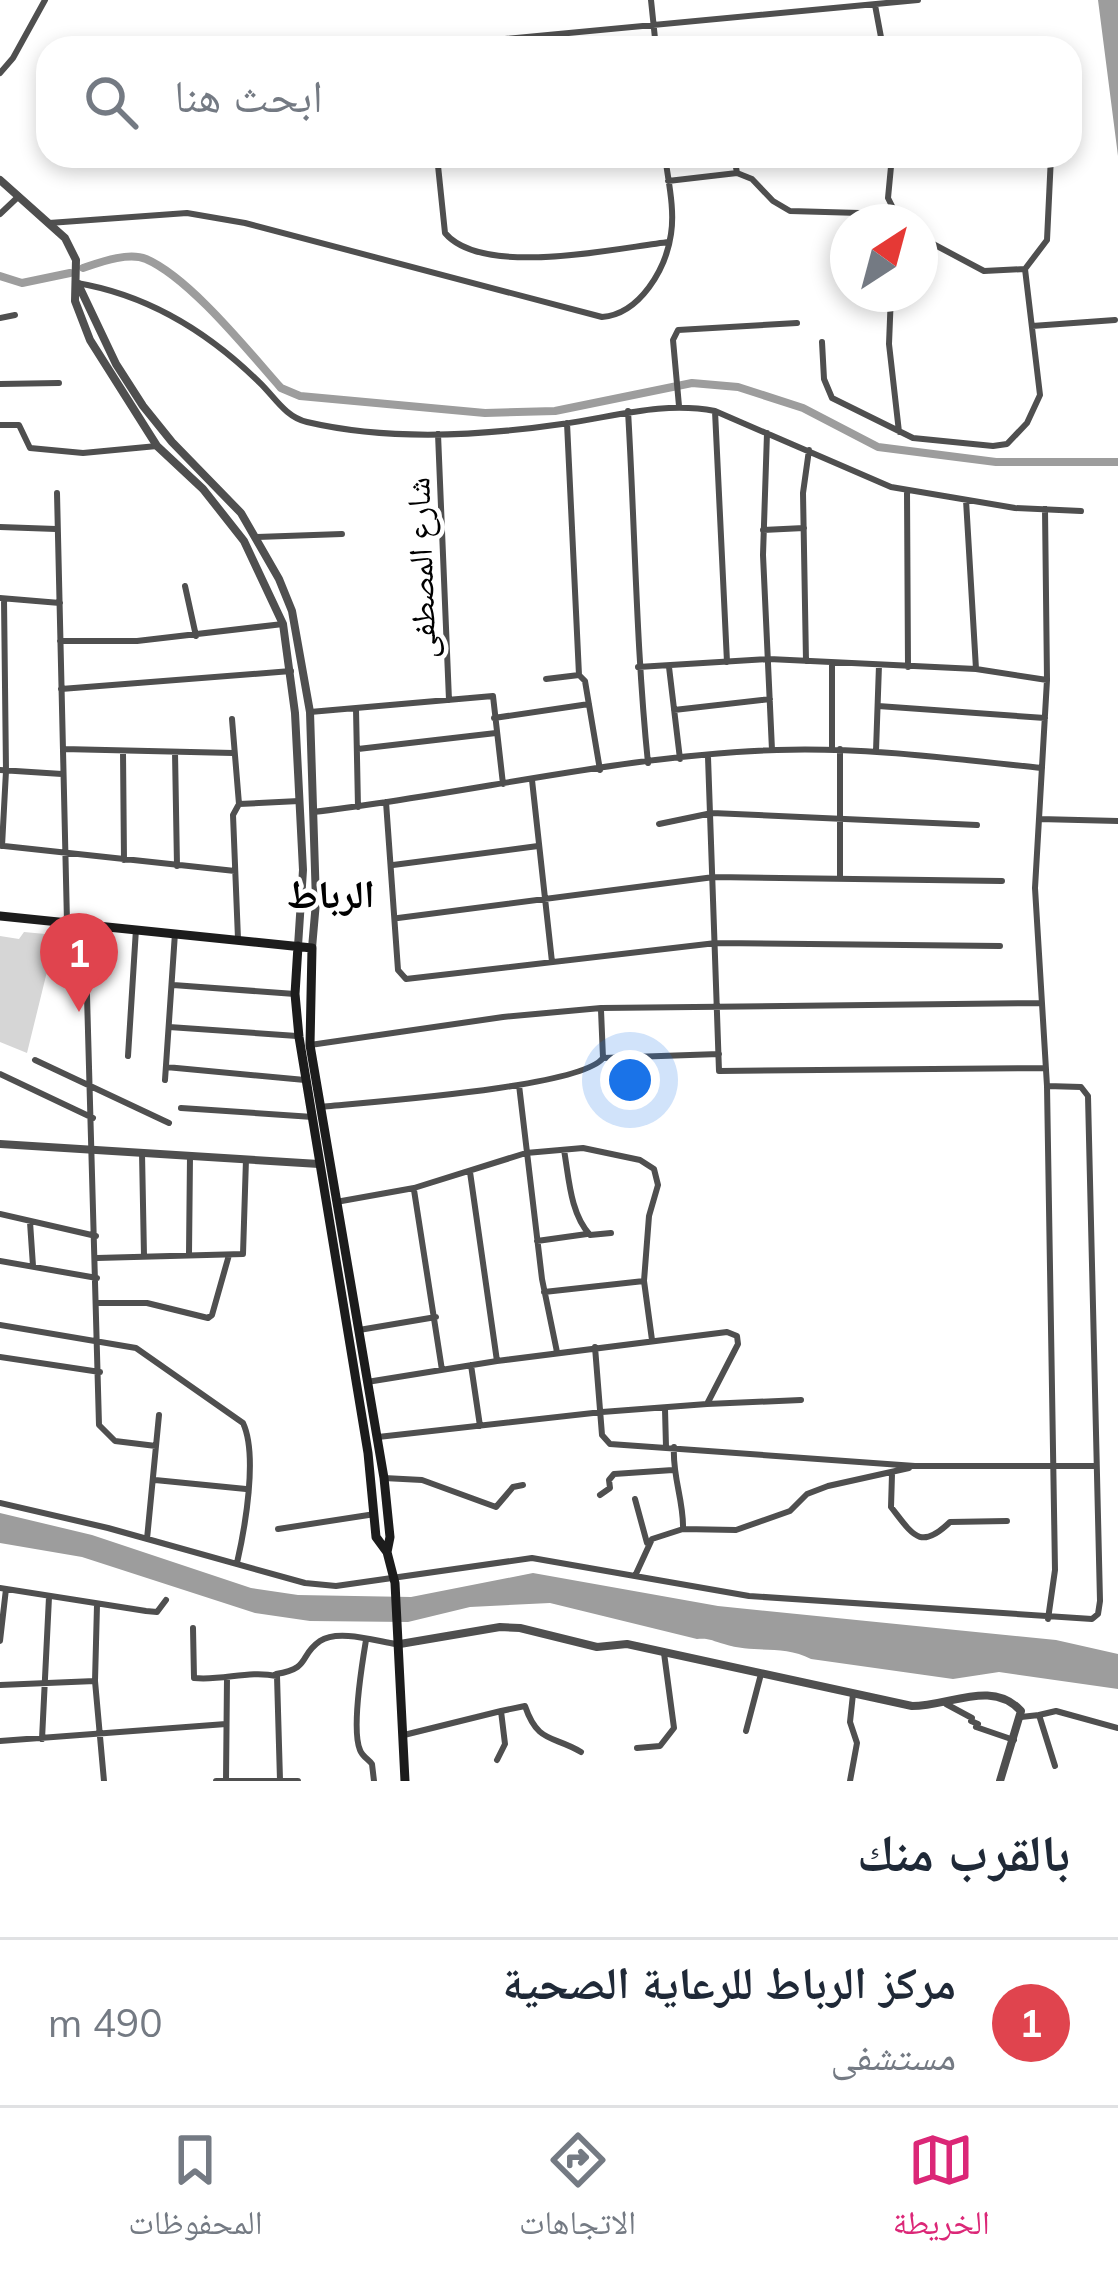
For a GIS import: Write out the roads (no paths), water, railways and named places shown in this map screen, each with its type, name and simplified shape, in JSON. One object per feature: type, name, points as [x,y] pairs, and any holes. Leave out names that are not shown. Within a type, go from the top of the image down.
[{"type":"main road","points":[[0,916],[312,948],[310,1046],[319,1164],[359,1330],[378,1437],[390,1537],[387,1552]]},
{"type":"main road","points":[[298,946],[299,1036],[336,1202],[376,1537],[387,1552],[394,1580],[405,1781]]},
{"type":"street","points":[[0,73],[45,0]]},
{"type":"street","points":[[651,0],[655,36]]},
{"type":"street","points":[[529,36],[918,0]]},
{"type":"street","points":[[874,5],[880,36]]},
{"type":"street","points":[[438,168],[446,233],[463,247],[514,259],[669,242]]},
{"type":"street","points":[[49,223],[187,213],[245,223],[602,317],[620,313],[647,292],[669,242],[666,168]]},
{"type":"street","points":[[736,168],[737,172]]},
{"type":"street","points":[[891,168],[891,204]]},
{"type":"street","points":[[822,342],[824,380],[832,398],[899,432],[913,438],[1000,447],[1014,439],[1040,395],[1025,269],[1047,240],[1050,168]]},
{"type":"street","points":[[668,181],[737,172],[752,178],[790,211],[830,214]]},
{"type":"street","points":[[0,180],[65,238],[76,260],[75,301],[91,340],[157,446],[224,512],[283,624],[291,670],[304,898],[298,946]]},
{"type":"street","points":[[0,214],[19,196]]},
{"type":"street","points":[[938,250],[984,272],[1025,269]]},
{"type":"street","points":[[77,283],[143,406],[186,458],[223,492],[257,536],[280,583],[300,644],[310,712],[316,902],[312,948]]},
{"type":"street","points":[[77,283],[163,309],[233,360],[302,422],[438,434],[567,423],[679,404],[715,411],[907,491],[1081,511]]},
{"type":"street","points":[[891,312],[899,432]]},
{"type":"street","points":[[0,318],[15,314]]},
{"type":"street","points":[[1032,326],[1115,320]]},
{"type":"street","points":[[679,404],[673,346],[678,330],[797,322]]},
{"type":"street","points":[[0,384],[59,383]]},
{"type":"street","points":[[133,412],[143,406]]},
{"type":"street","points":[[628,411],[638,667],[648,763]]},
{"type":"street","points":[[715,411],[728,662]]},
{"type":"street","points":[[567,423],[579,675],[585,681],[600,770]]},
{"type":"street","points":[[0,425],[20,425],[29,448],[83,453],[157,446]]},
{"type":"street","points":[[767,433],[763,530],[772,750]]},
{"type":"street","name":"شارع المصطفى","points":[[438,434],[449,700]]},
{"type":"street","points":[[806,661],[803,494],[809,450]]},
{"type":"street","points":[[907,491],[908,667]]},
{"type":"street","points":[[57,493],[67,922]]},
{"type":"street","points":[[966,500],[976,669]]},
{"type":"street","points":[[1045,509],[1046,718],[1035,888],[1047,1086],[1054,1465],[1055,1570],[1048,1618]]},
{"type":"street","points":[[0,527],[56,529]]},
{"type":"street","points":[[763,530],[804,528]]},
{"type":"street","points":[[257,536],[342,534]]},
{"type":"street","points":[[267,587],[280,583]]},
{"type":"street","points":[[185,586],[196,636]]},
{"type":"street","points":[[60,603],[2,599],[1,846],[236,871]]},
{"type":"street","points":[[60,641],[136,641],[283,624]]},
{"type":"street","points":[[638,667],[769,659],[976,669],[1047,680]]},
{"type":"street","points":[[832,664],[841,879]]},
{"type":"street","points":[[876,751],[879,665]]},
{"type":"street","points":[[669,666],[680,759]]},
{"type":"street","points":[[61,689],[291,670]]},
{"type":"street","points":[[546,679],[579,675]]},
{"type":"street","points":[[310,712],[493,696],[503,784]]},
{"type":"street","points":[[674,710],[770,699]]},
{"type":"street","points":[[494,718],[589,704]]},
{"type":"street","points":[[878,706],[1046,718]]},
{"type":"street","points":[[356,709],[358,807]]},
{"type":"street","points":[[232,719],[239,804],[233,815],[238,939]]},
{"type":"street","points":[[358,749],[496,733]]},
{"type":"street","points":[[63,749],[234,753]]},
{"type":"street","points":[[299,812],[772,750],[876,751],[1042,767]]},
{"type":"street","points":[[123,751],[124,860]]},
{"type":"street","points":[[175,752],[176,866]]},
{"type":"street","points":[[708,757],[719,1071],[1045,1068]]},
{"type":"street","points":[[3,770],[63,775]]},
{"type":"street","points":[[532,780],[552,962]]},
{"type":"street","points":[[239,804],[298,801]]},
{"type":"street","points":[[386,802],[398,918],[398,970],[404,978],[716,943],[1000,946]]},
{"type":"street","points":[[659,824],[712,813],[977,825]]},
{"type":"street","points":[[1039,819],[1118,821]]},
{"type":"street","points":[[393,865],[538,846]]},
{"type":"street","points":[[398,918],[714,877],[1002,881]]},
{"type":"street","points":[[86,924],[100,1429],[122,1443],[156,1446]]},
{"type":"street","points":[[128,1056],[136,929]]},
{"type":"street","points":[[165,1080],[176,933]]},
{"type":"street","points":[[173,985],[295,994]]},
{"type":"street","points":[[310,1046],[503,1016],[601,1009],[1041,1003]]},
{"type":"street","points":[[601,1009],[603,1058]]},
{"type":"street","points":[[169,1027],[299,1036]]},
{"type":"street","points":[[181,1108],[317,1112],[519,1085],[587,1070],[603,1058],[719,1054]]},
{"type":"street","points":[[35,1060],[169,1123]]},
{"type":"street","points":[[166,1067],[308,1080]]},
{"type":"street","points":[[0,1074],[93,1118]]},
{"type":"street","points":[[519,1085],[544,1292],[557,1352]]},
{"type":"street","points":[[0,1503],[305,1583],[336,1586],[394,1580],[532,1558],[749,1597],[1084,1621],[1099,1612],[1088,1096],[1081,1087],[1047,1086]]},
{"type":"street","points":[[0,1144],[319,1164]]},
{"type":"street","points":[[564,1150],[575,1208],[588,1234]]},
{"type":"street","points":[[336,1202],[414,1188],[526,1154],[564,1150],[640,1160],[654,1169],[658,1184],[644,1281],[652,1340]]},
{"type":"street","points":[[142,1153],[144,1256]]},
{"type":"street","points":[[189,1256],[190,1156]]},
{"type":"street","points":[[97,1258],[243,1254],[246,1159]]},
{"type":"street","points":[[470,1172],[497,1361]]},
{"type":"street","points":[[414,1188],[442,1370]]},
{"type":"street","points":[[0,1214],[96,1236]]},
{"type":"street","points":[[30,1222],[33,1267]]},
{"type":"street","points":[[537,1241],[611,1233]]},
{"type":"street","points":[[98,1303],[146,1303],[208,1318],[224,1282],[229,1255]]},
{"type":"street","points":[[0,1261],[98,1278]]},
{"type":"street","points":[[544,1292],[644,1281]]},
{"type":"street","points":[[359,1330],[436,1317]]},
{"type":"street","points":[[0,1325],[136,1348],[243,1423],[248,1435],[248,1490],[237,1563]]},
{"type":"street","points":[[367,1382],[727,1332],[736,1336],[738,1344],[707,1405]]},
{"type":"street","points":[[596,1347],[602,1435],[610,1444],[915,1466],[1096,1466]]},
{"type":"street","points":[[0,1357],[100,1372]]},
{"type":"street","points":[[471,1365],[480,1426]]},
{"type":"street","points":[[378,1437],[602,1412],[801,1400]]},
{"type":"street","points":[[665,1409],[682,1529]]},
{"type":"street","points":[[147,1539],[159,1415]]},
{"type":"street","points":[[647,1543],[682,1529],[736,1530],[790,1511],[807,1494],[828,1486],[915,1466]]},
{"type":"street","points":[[600,1496],[610,1489],[614,1474],[673,1470]]},
{"type":"street","points":[[892,1474],[891,1507],[912,1533],[925,1539],[938,1536],[950,1522],[1007,1521]]},
{"type":"street","points":[[384,1478],[422,1480],[496,1507],[513,1487],[523,1485]]},
{"type":"street","points":[[154,1480],[248,1490]]},
{"type":"street","points":[[635,1499],[647,1543],[635,1576]]},
{"type":"street","points":[[278,1529],[375,1514]]},
{"type":"street","points":[[0,1641],[3,1588],[157,1612],[166,1600]]},
{"type":"street","points":[[42,1739],[49,1597]]},
{"type":"street","points":[[98,1605],[95,1681],[104,1781]]},
{"type":"street","points":[[193,1628],[194,1678],[275,1674],[301,1667],[325,1639],[400,1642],[482,1628],[520,1628],[597,1647],[627,1644],[912,1706],[946,1704],[988,1693],[1015,1704],[1021,1718],[1000,1781]]},
{"type":"street","points":[[366,1640],[357,1696],[358,1744],[360,1754],[372,1764],[374,1781]]},
{"type":"street","points":[[637,1748],[660,1745],[674,1730],[664,1653]]},
{"type":"street","points":[[275,1674],[280,1780]]},
{"type":"street","points":[[746,1731],[761,1674]]},
{"type":"street","points":[[226,1780],[227,1678]]},
{"type":"street","points":[[0,1685],[95,1681]]},
{"type":"street","points":[[850,1781],[857,1743],[850,1722],[853,1694]]},
{"type":"street","points":[[946,1704],[972,1718],[976,1727],[1014,1740]]},
{"type":"street","points":[[401,1736],[525,1706],[530,1722],[543,1736],[581,1752]]},
{"type":"street","points":[[497,1760],[506,1744],[501,1711]]},
{"type":"street","points":[[1021,1718],[1056,1711],[1118,1728]]},
{"type":"street","points":[[1039,1715],[1054,1766]]},
{"type":"street","points":[[0,1742],[226,1724]]},
{"type":"street","points":[[216,1781],[298,1781]]},
{"type":"waterway","points":[[83,268],[131,257],[163,269],[218,317],[281,388],[300,396],[485,413],[555,411],[692,383],[738,387],[803,408],[878,447],[996,462],[1118,462]]},
{"type":"waterway","points":[[0,276],[22,283],[70,273]]},
{"type":"place","name":"مركز الرباط للرعاية الصحية","points":[[79,1012]]},
{"type":"district","name":"الرباط","points":[[331,893]]}]
